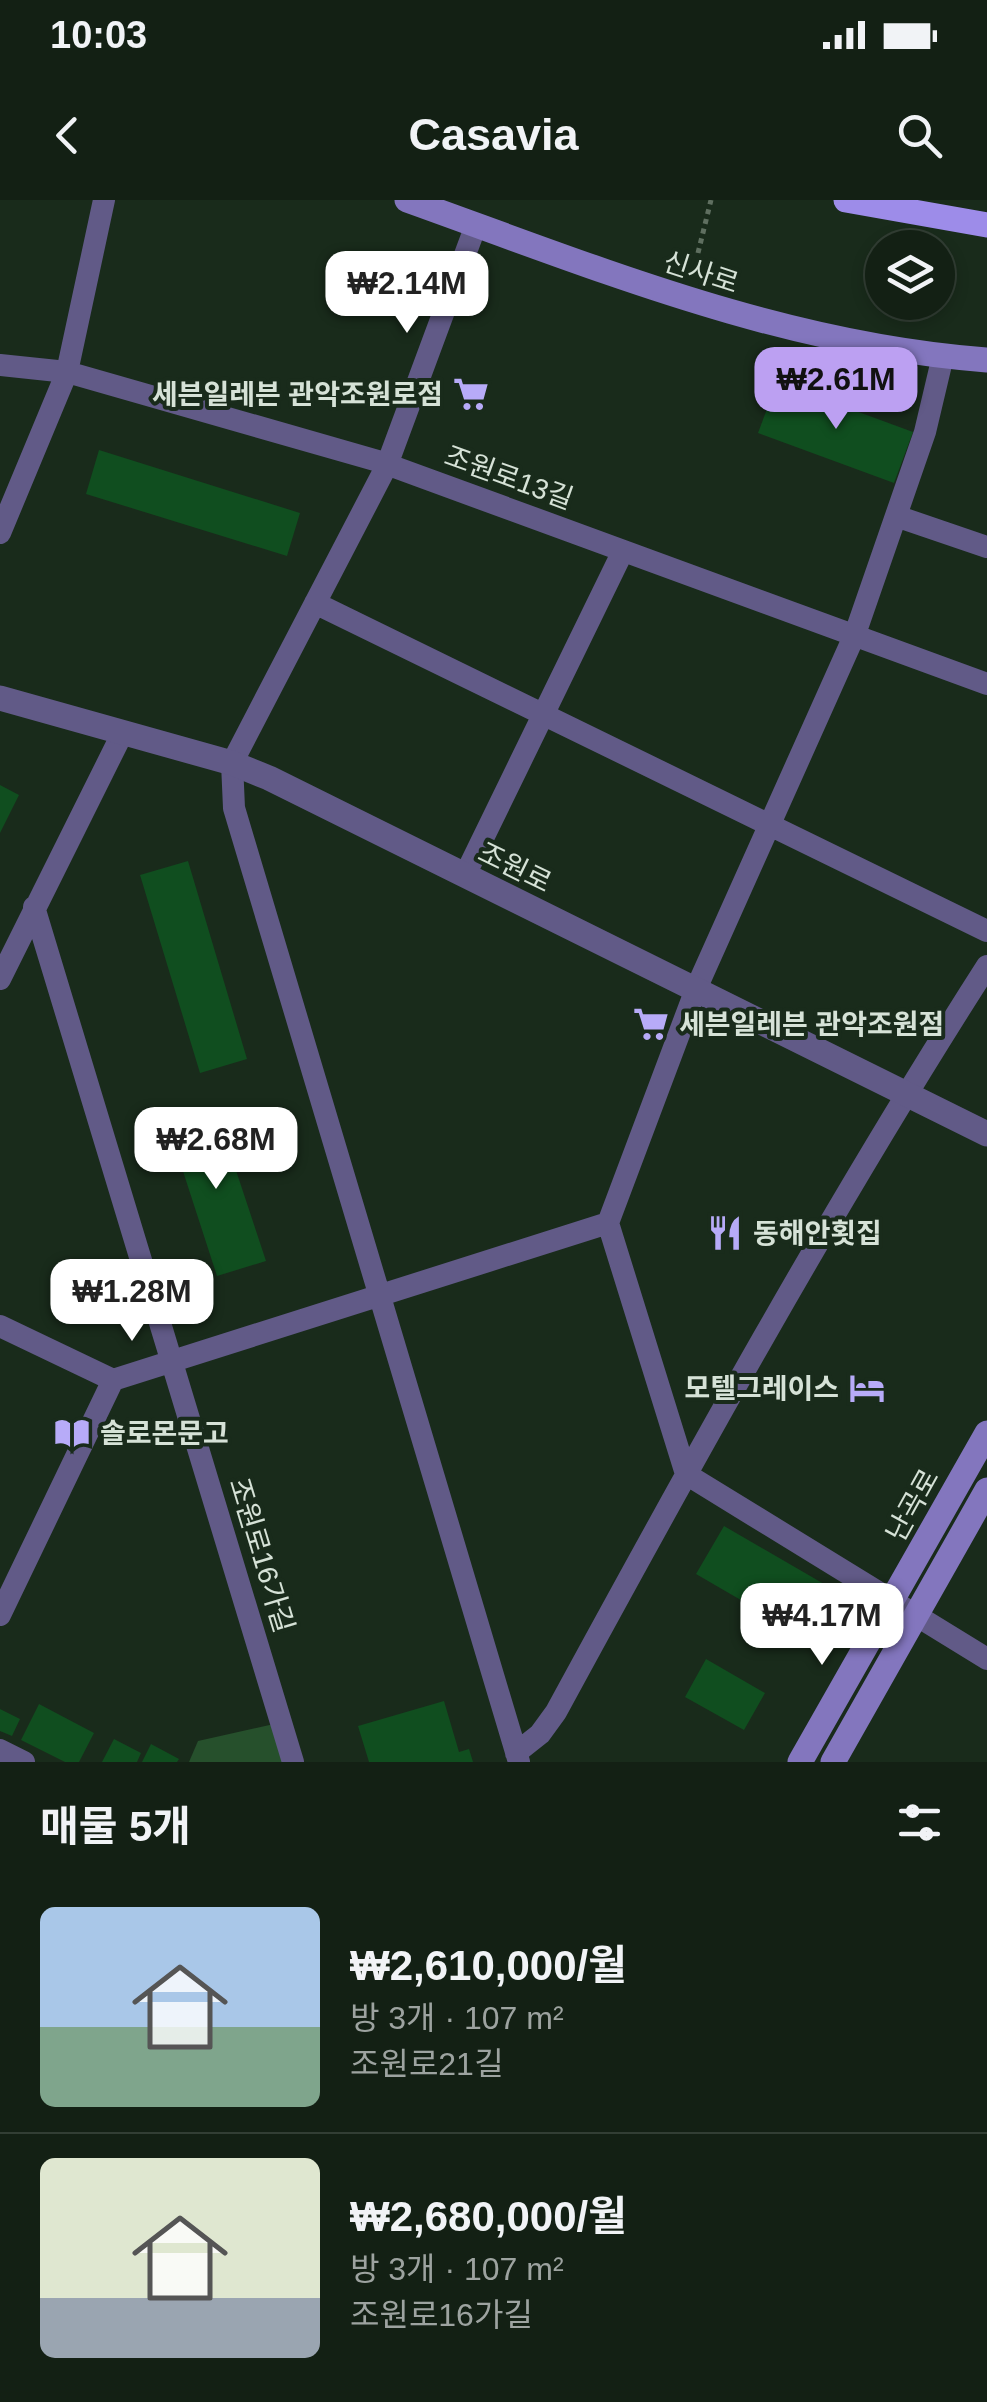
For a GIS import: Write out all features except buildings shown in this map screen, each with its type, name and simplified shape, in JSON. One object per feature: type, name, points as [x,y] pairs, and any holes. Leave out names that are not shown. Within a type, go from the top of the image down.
[{"type":"main road","name":"신사로","points":[[407,200],[719,311],[879,349],[987,360]]},
{"type":"main road","points":[[846,200],[987,225]]},
{"type":"main road","name":"난곡로","points":[[800,1762],[987,1433]]},
{"type":"main road","name":"난곡로","points":[[833,1762],[987,1490]]},
{"type":"street","points":[[0,534],[67,372],[104,200]]},
{"type":"street","points":[[476,225],[387,465],[232,763],[234,808],[517,1757],[556,1712],[686,1474],[906,1092],[987,966]]},
{"type":"street","points":[[944,356],[925,432],[855,634],[696,989],[608,1224],[686,1474],[987,1658]]},
{"type":"street","name":"조원로13길","points":[[0,366],[67,372],[387,465],[987,684]]},
{"type":"street","points":[[896,516],[987,547]]},
{"type":"street","points":[[470,878],[469,867],[624,551]]},
{"type":"street","points":[[315,602],[987,931]]},
{"type":"street","name":"조원로","points":[[0,698],[122,736],[232,763],[987,1134]]},
{"type":"street","points":[[0,979],[122,736]]},
{"type":"street","name":"조원로16가길","points":[[34,907],[293,1762]]},
{"type":"street","points":[[0,1614],[113,1380],[170,1358],[608,1224]]},
{"type":"street","points":[[0,1326],[113,1380]]},
{"type":"street","points":[[0,1750],[24,1762]]},
{"type":"path","points":[[698,252],[711,200]]},
{"type":"green space","points":[[274,1724],[286,1762],[189,1762],[198,1741]]},
{"type":"place","name":"세븐일레븐 관악조원로점","points":[[471,394]]},
{"type":"place","name":"세븐일레븐 관악조원점","points":[[651,1024]]},
{"type":"place","name":"동해안횟집","points":[[725,1233]]},
{"type":"place","name":"모텔그레이스","points":[[867,1388]]},
{"type":"place","name":"솔로몬문고","points":[[72,1433]]}]
